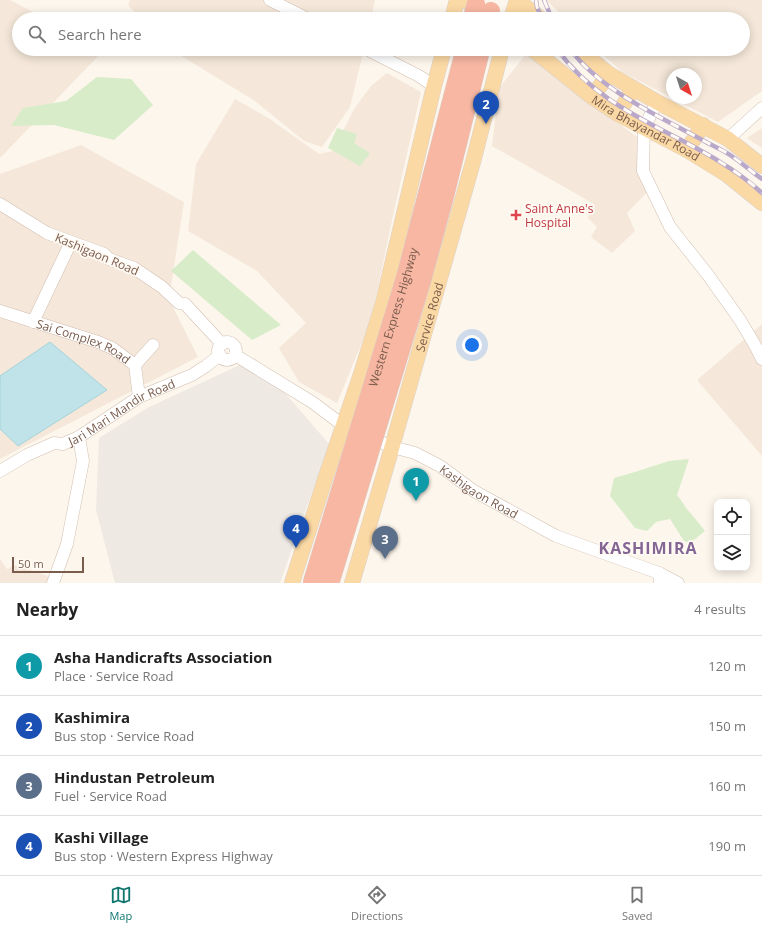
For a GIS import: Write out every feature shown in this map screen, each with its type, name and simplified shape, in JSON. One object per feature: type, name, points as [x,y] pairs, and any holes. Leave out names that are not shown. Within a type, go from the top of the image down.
[{"type":"highway","name":"Western Express Highway","points":[[312,583],[406,275],[463,56]]},
{"type":"highway","name":"Western Express Highway","points":[[330,583],[422,280],[444,199],[479,56]]},
{"type":"main road","points":[[454,12],[457,0]]},
{"type":"main road","points":[[513,12],[517,0],[534,11]]},
{"type":"main road","points":[[292,583],[383,303],[442,56]]},
{"type":"main road","name":"Service Road","points":[[352,583],[473,162],[500,56]]},
{"type":"main road","name":"Mira Bhayandar Road","points":[[541,56],[592,97],[618,114],[687,150],[726,174],[762,203]]},
{"type":"main road","points":[[587,56],[609,74],[633,89],[728,139],[762,166]]},
{"type":"main road","points":[[592,97],[609,74]]},
{"type":"main road","points":[[618,114],[633,89]]},
{"type":"main road","points":[[687,150],[703,125]]},
{"type":"street","points":[[270,0],[294,12]]},
{"type":"street","points":[[380,56],[419,76],[434,86]]},
{"type":"street","points":[[657,102],[644,128],[643,170],[670,227],[708,275],[740,320],[762,359]]},
{"type":"street","points":[[728,139],[762,108]]},
{"type":"street","name":"Kashigaon Road","points":[[0,204],[47,233],[104,254],[109,259],[134,268],[162,287],[179,303],[185,304],[221,350],[227,342],[232,343],[235,346],[235,355],[312,402],[344,426],[392,447],[416,454],[440,466],[474,491],[556,536],[660,578],[678,583]]},
{"type":"street","points":[[33,322],[71,242]]},
{"type":"street","name":"Sai Complex Road","points":[[0,311],[98,342],[112,348],[135,365],[140,397]]},
{"type":"street","points":[[135,365],[153,345]]},
{"type":"street","name":"Jari Mari Mandir Road","points":[[0,471],[27,455],[54,443],[63,444],[79,437],[140,397],[192,375],[206,366],[221,350]]},
{"type":"street","points":[[53,583],[67,544],[83,461],[79,437]]},
{"type":"street","points":[[0,481],[28,464],[59,450],[63,444]]},
{"type":"shaded area","points":[[0,0],[10,0],[33,12],[12,12],[12,56],[98,56],[0,158]]},
{"type":"shaded area","points":[[130,0],[375,0],[372,12],[134,12],[128,5]]},
{"type":"shaded area","points":[[546,0],[762,0],[762,91],[718,122],[683,104],[702,104],[702,68],[666,68],[666,95],[622,72],[605,56],[750,56],[750,12],[559,12]]},
{"type":"shaded area","points":[[181,56],[362,56],[350,107],[322,147],[304,141],[255,101]]},
{"type":"shaded area","points":[[524,56],[529,56],[637,137],[650,189],[627,213],[635,231],[612,253],[591,237],[597,227],[588,218],[594,204],[492,146],[499,88]]},
{"type":"shaded area","points":[[387,73],[421,92],[371,321],[337,403],[299,382],[279,348],[306,323],[257,271],[188,231],[196,164],[235,99],[270,119],[319,154],[333,151],[354,109],[371,86]]},
{"type":"shaded area","points":[[762,128],[762,148],[747,138]]},
{"type":"shaded area","points":[[81,145],[184,202],[169,299],[198,357],[0,459],[0,174]]},
{"type":"shaded area","points":[[762,324],[762,456],[697,380]]},
{"type":"shaded area","points":[[255,358],[329,444],[280,583],[115,583],[96,510],[99,438],[149,407]]},
{"type":"shaded area","points":[[0,559],[7,569],[15,565],[51,577],[49,583],[0,583]]},
{"type":"green space","points":[[97,77],[131,79],[153,105],[114,140],[54,125],[11,126],[23,108],[66,101]]},
{"type":"green space","points":[[337,128],[357,134],[354,143],[370,153],[360,166],[328,148]]},
{"type":"green space","points":[[193,250],[281,325],[252,340],[171,271]]},
{"type":"green space","points":[[689,459],[677,495],[705,531],[690,543],[684,541],[670,519],[656,522],[647,531],[635,528],[610,496],[614,478],[669,461]]},
{"type":"water","points":[[50,342],[107,390],[18,446],[0,429],[0,376]]},
{"type":"railway","points":[[536,0],[539,12]]},
{"type":"railway","points":[[544,0],[549,12]]},
{"type":"railway","points":[[563,56],[578,74],[602,94],[655,127],[711,156],[737,173],[762,193]]},
{"type":"railway","points":[[576,56],[598,78],[633,102],[727,153],[762,179]]},
{"type":"place","name":"Kashimira","points":[[486,124]]},
{"type":"place","name":"Saint Anne's Hospital","points":[[516,215]]},
{"type":"place","name":"Asha Handicrafts Association","points":[[416,501]]},
{"type":"place","name":"Kashi Village","points":[[296,548]]},
{"type":"place","name":"Hindustan Petroleum","points":[[385,559]]},
{"type":"district","name":"KASHIMIRA","points":[[648,548]]}]
